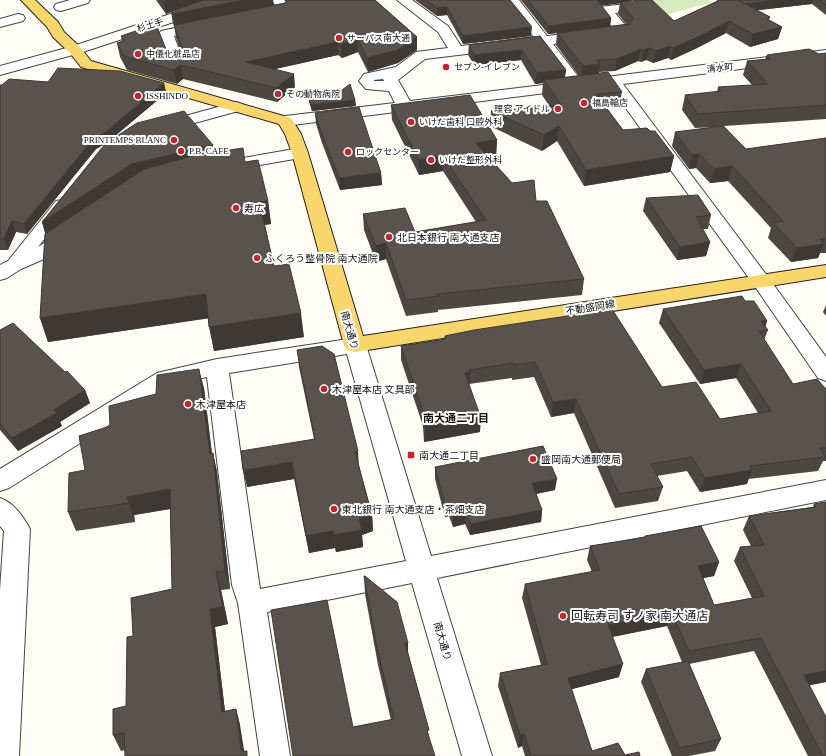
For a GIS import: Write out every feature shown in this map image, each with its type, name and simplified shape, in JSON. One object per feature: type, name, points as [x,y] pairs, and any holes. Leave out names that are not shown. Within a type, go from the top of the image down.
[{"type":"main road","points":[[28,0],[53,25],[58,34],[75,50],[86,64],[285,121]]},
{"type":"main road","name":"南大通り","points":[[285,121],[293,134],[300,153],[355,345]]},
{"type":"main road","name":"不動盛岡線","points":[[355,345],[826,271]]},
{"type":"street","points":[[61,7],[83,0]]},
{"type":"street","name":"杉土手","points":[[5,77],[24,70],[45,59],[226,0]]},
{"type":"street","points":[[250,17],[281,11],[284,7],[277,0]]},
{"type":"street","points":[[404,0],[443,29],[457,51]]},
{"type":"street","points":[[512,0],[577,84]]},
{"type":"street","points":[[405,106],[390,79],[421,55],[623,31],[595,0]]},
{"type":"street","points":[[605,10],[644,6],[638,0]]},
{"type":"street","points":[[0,23],[18,18]]},
{"type":"street","points":[[178,67],[166,34],[204,26]]},
{"type":"street","name":"清水町","points":[[285,121],[826,54]]},
{"type":"street","points":[[394,86],[371,86],[366,81],[368,77],[400,72]]},
{"type":"street","points":[[613,81],[665,140],[760,281],[826,373]]},
{"type":"street","points":[[148,131],[236,107]]},
{"type":"street","points":[[207,169],[300,153]]},
{"type":"street","points":[[7,270],[74,191]]},
{"type":"street","points":[[7,270],[44,252],[81,227]]},
{"type":"street","points":[[0,481],[165,379],[217,367],[355,345]]},
{"type":"street","name":"南大通り","points":[[355,345],[477,756]]},
{"type":"street","points":[[217,367],[245,585],[252,603],[275,756]]},
{"type":"street","points":[[252,603],[826,490]]},
{"type":"street","points":[[0,508],[17,529],[4,756]]},
{"type":"green space","points":[[647,0],[708,0],[713,2],[661,16]]},
{"type":"building","points":[[204,0],[244,0],[173,14],[171,11]]},
{"type":"building","points":[[287,0],[375,0],[417,37],[398,50],[367,58],[357,38],[341,45],[338,42],[246,62],[294,74],[276,88],[181,65],[174,70],[124,56],[117,43],[125,40],[121,36],[156,24],[169,57],[175,59],[181,58],[184,53],[174,25],[285,3]]},
{"type":"building","points":[[426,0],[510,0],[532,27],[463,36],[447,7],[437,8]]},
{"type":"building","points":[[528,0],[599,0],[598,1],[611,18],[549,26]]},
{"type":"building","points":[[652,0],[674,21],[720,0],[738,0],[770,17],[767,19],[782,27],[753,34],[729,21],[673,48],[670,46],[656,51],[649,48],[644,50],[641,49],[617,59],[597,60],[600,64],[583,66],[557,33],[630,24],[633,18],[620,2]]},
{"type":"building","points":[[738,0],[778,0],[745,4]]},
{"type":"building","points":[[819,0],[826,0],[826,5]]},
{"type":"building","points":[[540,36],[566,70],[537,73],[522,50],[474,55],[469,45]]},
{"type":"building","points":[[809,49],[819,54],[826,53],[826,105],[698,114],[685,95],[721,91],[718,87],[768,84],[747,61],[770,59],[767,55]]},
{"type":"building","points":[[58,68],[120,71],[164,83],[106,132],[93,139],[24,224],[12,221],[4,239],[0,239],[0,85],[9,79],[48,82]]},
{"type":"building","points":[[608,72],[622,92],[596,94],[623,130],[647,128],[650,131],[655,131],[674,156],[586,170],[559,126],[544,135],[491,111],[562,106],[544,80]]},
{"type":"building","points":[[350,84],[355,100],[311,105],[308,96],[338,93]]},
{"type":"building","points":[[470,95],[497,140],[476,143],[512,183],[534,180],[536,201],[547,201],[584,279],[437,294],[438,296],[406,300],[386,243],[376,246],[363,214],[405,208],[415,232],[486,220],[443,156],[419,160],[391,105]]},
{"type":"building","points":[[359,107],[381,173],[339,178],[315,113]]},
{"type":"building","points":[[184,111],[213,145],[132,164],[42,222],[106,143],[137,123]]},
{"type":"building","points":[[723,126],[746,149],[826,138],[826,239],[820,239],[824,244],[797,248],[773,223],[783,221],[732,166],[714,169],[699,154],[692,155],[675,132]]},
{"type":"building","points":[[243,148],[245,162],[258,160],[268,201],[259,202],[274,266],[289,264],[301,313],[209,327],[206,294],[40,318],[45,234],[144,169],[196,155]]},
{"type":"building","points":[[698,195],[711,215],[696,217],[710,242],[680,247],[646,198]]},
{"type":"building","points":[[742,296],[745,301],[754,301],[767,321],[761,321],[768,330],[759,331],[793,384],[817,379],[826,389],[826,448],[820,448],[825,457],[750,466],[752,470],[705,478],[692,457],[651,464],[663,487],[619,494],[576,399],[553,402],[535,362],[514,365],[513,363],[469,370],[470,372],[465,373],[481,418],[425,427],[423,412],[401,346],[446,339],[445,336],[474,330],[594,312],[593,307],[610,306],[662,387],[696,382],[720,419],[771,411],[741,364],[704,370],[663,309]]},
{"type":"building","points":[[13,323],[65,372],[67,371],[85,390],[54,410],[57,413],[12,438],[0,424],[0,330]]},
{"type":"building","points":[[322,346],[334,354],[358,451],[355,452],[372,515],[359,519],[362,530],[334,535],[333,531],[306,536],[292,462],[243,470],[241,451],[315,439],[297,350]]},
{"type":"building","points":[[199,369],[210,454],[213,453],[225,571],[216,572],[223,607],[210,609],[222,712],[236,709],[241,751],[247,751],[247,756],[125,756],[124,733],[113,735],[113,709],[126,706],[127,637],[133,636],[131,598],[172,589],[170,489],[127,497],[129,503],[68,512],[69,473],[85,470],[79,436],[110,426],[109,406],[156,394],[157,375]]},
{"type":"building","points":[[543,446],[557,479],[532,483],[542,510],[471,524],[466,513],[453,515],[450,505],[445,505],[435,467]]},
{"type":"building","points":[[826,502],[826,671],[804,675],[826,717],[826,756],[823,756],[761,638],[689,651],[672,613],[608,625],[623,664],[568,678],[592,751],[618,743],[625,755],[639,752],[640,756],[531,756],[524,734],[520,735],[500,673],[547,664],[525,584],[600,570],[590,546],[701,526],[719,562],[698,566],[714,605],[764,596],[740,547],[764,545],[749,516],[816,507],[814,504]]},
{"type":"building","points":[[364,576],[397,602],[408,643],[405,643],[429,730],[427,731],[435,756],[293,756],[271,610],[327,600],[353,727],[394,719],[377,648]]},
{"type":"building","points":[[688,661],[721,739],[679,748],[646,669]]},
{"type":"place","name":"サーパス南大通","points":[[339,38]]},
{"type":"place","name":"中儀化粧品店","points":[[138,54]]},
{"type":"place","name":"セブン-イレブン","points":[[446,67]]},
{"type":"place","name":"その動物病院","points":[[278,94]]},
{"type":"place","name":"ISSHINDO","points":[[138,96]]},
{"type":"place","name":"福島輪店","points":[[584,103]]},
{"type":"place","name":"理容 アイドル","points":[[558,109]]},
{"type":"place","name":"いけだ歯科 口腔外科","points":[[411,122]]},
{"type":"place","name":"PRINTEMPS BLANC","points":[[174,140]]},
{"type":"place","name":"P.B. CAFE","points":[[181,151]]},
{"type":"place","name":"ロックセンター","points":[[348,152]]},
{"type":"place","name":"いけだ整形外科","points":[[431,160]]},
{"type":"place","name":"寿広","points":[[236,208]]},
{"type":"place","name":"北日本銀行 南大通支店","points":[[389,237]]},
{"type":"place","name":"ふくろう整骨院 南大通院","points":[[257,258]]},
{"type":"place","name":"木津屋本店 文具部","points":[[324,389]]},
{"type":"place","name":"木津屋本店","points":[[188,404]]},
{"type":"place","name":"南大通二丁目","points":[[411,455]]},
{"type":"place","name":"盛岡南大通郵便局","points":[[533,459]]},
{"type":"place","name":"東北銀行 南大通支店・茶畑支店","points":[[334,509]]},
{"type":"place","name":"回転寿司 すノ家 南大通店","points":[[563,616]]},
{"type":"district","name":"南大通二丁目","points":[[456,418]]}]
